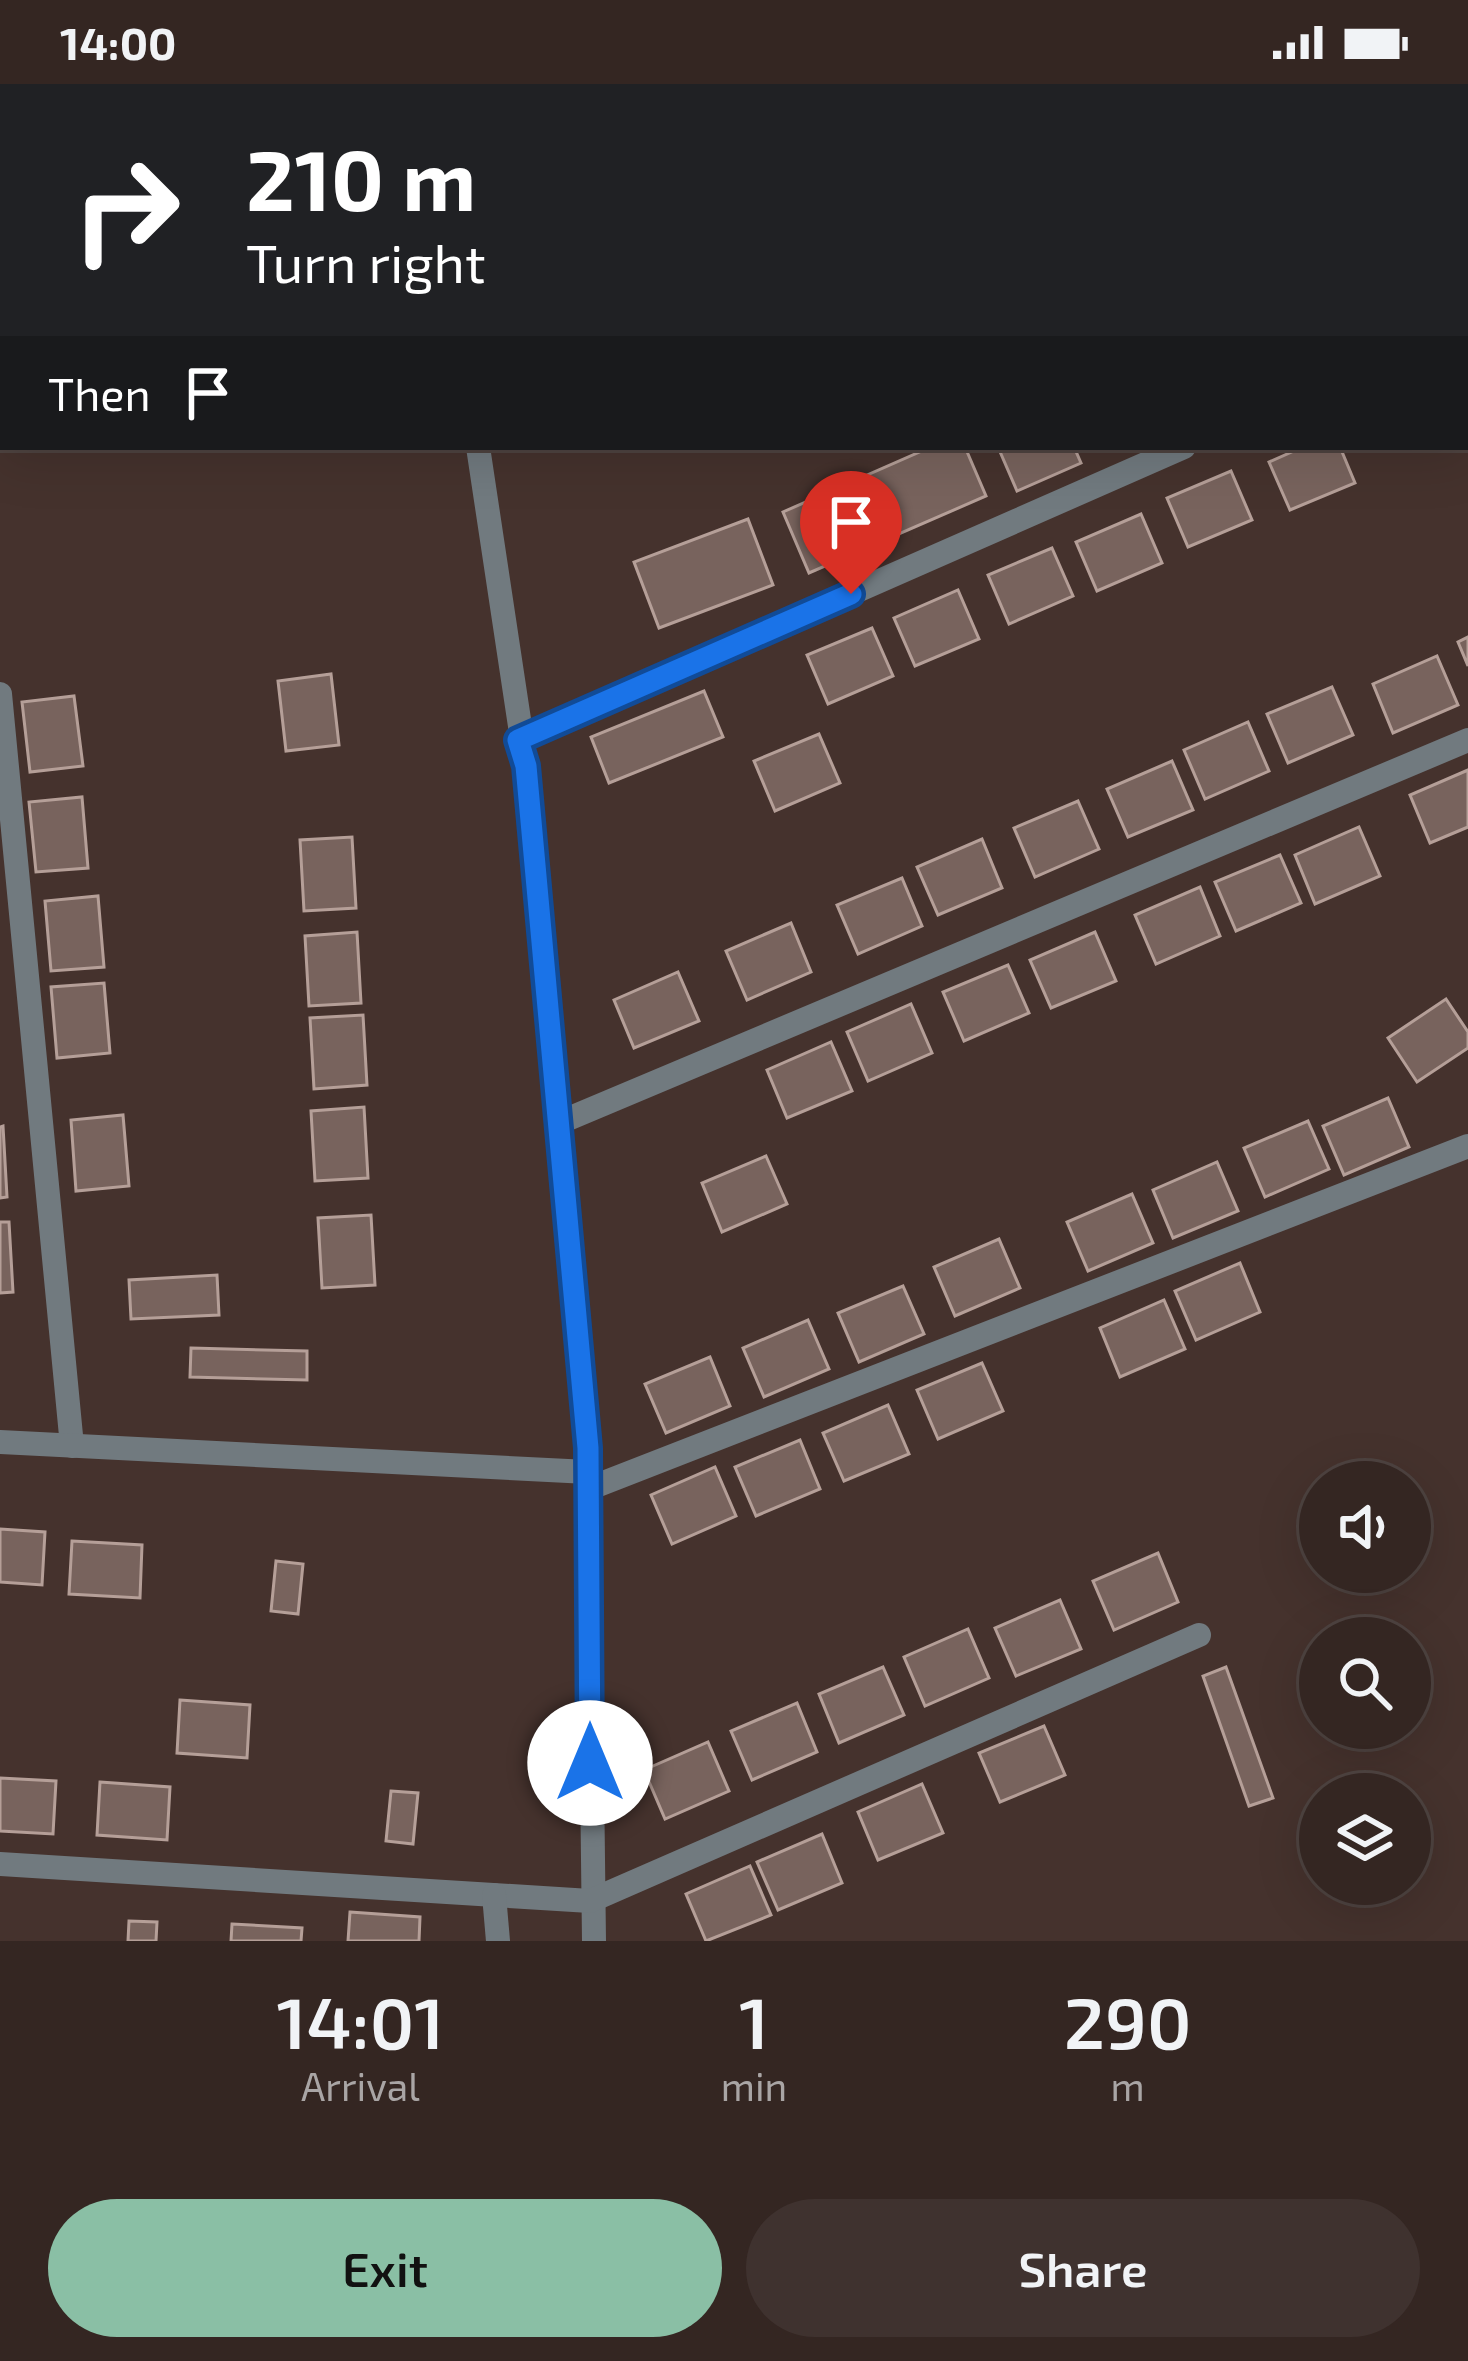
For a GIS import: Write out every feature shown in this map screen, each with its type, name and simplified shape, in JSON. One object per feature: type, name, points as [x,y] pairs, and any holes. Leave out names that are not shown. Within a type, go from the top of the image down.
[{"type":"street","points":[[478,450],[518,740],[526,766],[588,1480],[594,1941]]},
{"type":"street","points":[[518,740],[1177,450]]},
{"type":"street","points":[[0,694],[72,1446]]},
{"type":"street","points":[[556,1124],[1468,740]]},
{"type":"street","points":[[0,1442],[588,1480],[1468,1146]]},
{"type":"street","points":[[0,1864],[590,1900],[1199,1635]]},
{"type":"street","points":[[494,1895],[498,1941]]},
{"type":"building","points":[[924,450],[966,450],[986,496],[809,573],[783,512]]},
{"type":"building","points":[[999,450],[1075,450],[1081,463],[1017,491]]},
{"type":"building","points":[[1296,450],[1341,450],[1355,483],[1290,510],[1269,462]]},
{"type":"building","points":[[1231,471],[1252,520],[1188,547],[1167,498]]},
{"type":"building","points":[[1141,514],[1162,563],[1097,591],[1076,542]]},
{"type":"building","points":[[748,519],[773,585],[659,628],[634,562]]},
{"type":"building","points":[[1052,548],[1073,596],[1009,624],[988,575]]},
{"type":"building","points":[[958,590],[979,639],[915,666],[894,618]]},
{"type":"building","points":[[872,628],[893,676],[828,704],[807,655]]},
{"type":"building","points":[[1468,637],[1468,666],[1458,642]]},
{"type":"building","points":[[1437,656],[1458,705],[1393,733],[1373,684]]},
{"type":"building","points":[[331,674],[339,745],[286,751],[278,681]]},
{"type":"building","points":[[1332,687],[1353,735],[1288,763],[1267,714]]},
{"type":"building","points":[[704,691],[723,737],[609,783],[591,737]]},
{"type":"building","points":[[74,696],[83,766],[30,772],[22,702]]},
{"type":"building","points":[[1248,722],[1269,771],[1205,799],[1184,750]]},
{"type":"building","points":[[819,734],[840,783],[775,811],[754,761]]},
{"type":"building","points":[[1172,761],[1193,810],[1128,837],[1107,789]]},
{"type":"building","points":[[1468,770],[1468,827],[1430,843],[1410,795]]},
{"type":"building","points":[[82,797],[88,868],[36,872],[29,802]]},
{"type":"building","points":[[1078,801],[1099,849],[1035,877],[1014,828]]},
{"type":"building","points":[[1359,827],[1380,876],[1315,904],[1295,855]]},
{"type":"building","points":[[352,837],[356,908],[304,911],[300,840]]},
{"type":"building","points":[[982,839],[1002,888],[938,915],[917,867]]},
{"type":"building","points":[[1280,855],[1301,903],[1236,931],[1215,882]]},
{"type":"building","points":[[902,878],[922,926],[858,954],[837,905]]},
{"type":"building","points":[[1200,887],[1220,936],[1156,964],[1135,915]]},
{"type":"building","points":[[98,896],[104,967],[51,971],[45,901]]},
{"type":"building","points":[[791,923],[811,972],[747,1000],[726,951]]},
{"type":"building","points":[[357,932],[361,1003],[309,1006],[305,936]]},
{"type":"building","points":[[1095,932],[1116,981],[1051,1008],[1030,960]]},
{"type":"building","points":[[1008,965],[1029,1013],[964,1041],[943,992]]},
{"type":"building","points":[[678,972],[699,1021],[634,1048],[614,1000]]},
{"type":"building","points":[[104,983],[110,1053],[57,1058],[51,987]]},
{"type":"building","points":[[1446,999],[1468,1032],[1468,1048],[1417,1082],[1388,1038]]},
{"type":"building","points":[[911,1004],[932,1053],[868,1081],[847,1032]]},
{"type":"building","points":[[363,1015],[367,1085],[314,1089],[310,1018]]},
{"type":"building","points":[[831,1042],[852,1091],[787,1118],[767,1070]]},
{"type":"building","points":[[1388,1098],[1409,1147],[1344,1175],[1323,1126]]},
{"type":"building","points":[[364,1107],[368,1178],[315,1181],[311,1111]]},
{"type":"building","points":[[123,1115],[129,1186],[76,1191],[71,1120]]},
{"type":"building","points":[[1308,1121],[1329,1169],[1265,1197],[1244,1148]]},
{"type":"building","points":[[0,1127],[7,1197],[0,1198]]},
{"type":"building","points":[[766,1156],[787,1204],[722,1232],[702,1183]]},
{"type":"building","points":[[1217,1162],[1238,1211],[1173,1238],[1153,1190]]},
{"type":"building","points":[[1132,1194],[1153,1243],[1088,1271],[1067,1222]]},
{"type":"building","points":[[371,1215],[375,1285],[322,1288],[318,1218]]},
{"type":"building","points":[[0,1222],[9,1222],[13,1292],[0,1293]]},
{"type":"building","points":[[999,1239],[1020,1288],[955,1316],[934,1267]]},
{"type":"building","points":[[1240,1263],[1260,1312],[1196,1340],[1175,1291]]},
{"type":"building","points":[[217,1275],[219,1315],[131,1319],[129,1280]]},
{"type":"building","points":[[903,1286],[924,1334],[859,1362],[838,1313]]},
{"type":"building","points":[[1164,1300],[1185,1349],[1120,1377],[1100,1328]]},
{"type":"building","points":[[808,1320],[829,1369],[764,1397],[743,1348]]},
{"type":"building","points":[[191,1348],[307,1351],[307,1380],[190,1377]]},
{"type":"building","points":[[710,1357],[730,1406],[666,1433],[645,1384]]},
{"type":"building","points":[[982,1363],[1003,1411],[938,1439],[917,1390]]},
{"type":"building","points":[[888,1405],[909,1454],[844,1481],[823,1433]]},
{"type":"building","points":[[800,1440],[820,1489],[756,1516],[735,1467]]},
{"type":"building","points":[[715,1467],[736,1516],[672,1544],[651,1495]]},
{"type":"building","points":[[0,1529],[45,1532],[42,1585],[0,1582]]},
{"type":"building","points":[[72,1541],[142,1545],[140,1598],[69,1594]]},
{"type":"building","points":[[1158,1553],[1178,1602],[1114,1630],[1093,1581]]},
{"type":"building","points":[[276,1561],[303,1564],[298,1614],[271,1611]]},
{"type":"building","points":[[1060,1600],[1081,1649],[1016,1676],[995,1628]]},
{"type":"building","points":[[968,1629],[989,1678],[925,1706],[904,1657]]},
{"type":"building","points":[[883,1667],[904,1715],[839,1743],[819,1694]]},
{"type":"building","points":[[1226,1667],[1273,1798],[1249,1806],[1203,1676]]},
{"type":"building","points":[[180,1700],[250,1705],[247,1758],[177,1753]]},
{"type":"building","points":[[797,1703],[817,1752],[752,1780],[731,1731]]},
{"type":"building","points":[[1044,1726],[1065,1775],[1000,1802],[979,1753]]},
{"type":"building","points":[[708,1742],[729,1791],[665,1819],[644,1770]]},
{"type":"building","points":[[0,1778],[56,1781],[53,1834],[0,1831]]},
{"type":"building","points":[[100,1782],[170,1787],[167,1840],[97,1835]]},
{"type":"building","points":[[922,1784],[943,1833],[878,1860],[858,1812]]},
{"type":"building","points":[[391,1791],[418,1793],[413,1844],[386,1841]]},
{"type":"building","points":[[822,1834],[842,1883],[778,1910],[757,1862]]},
{"type":"building","points":[[750,1866],[771,1915],[706,1941],[686,1894]]},
{"type":"building","points":[[350,1912],[420,1917],[419,1941],[348,1941]]},
{"type":"building","points":[[129,1921],[157,1922],[156,1941],[128,1941]]},
{"type":"building","points":[[232,1924],[302,1928],[301,1941],[231,1941]]},
{"type":"route","points":[[590,1763],[588,1448],[526,766],[518,740],[851,594]]}]
